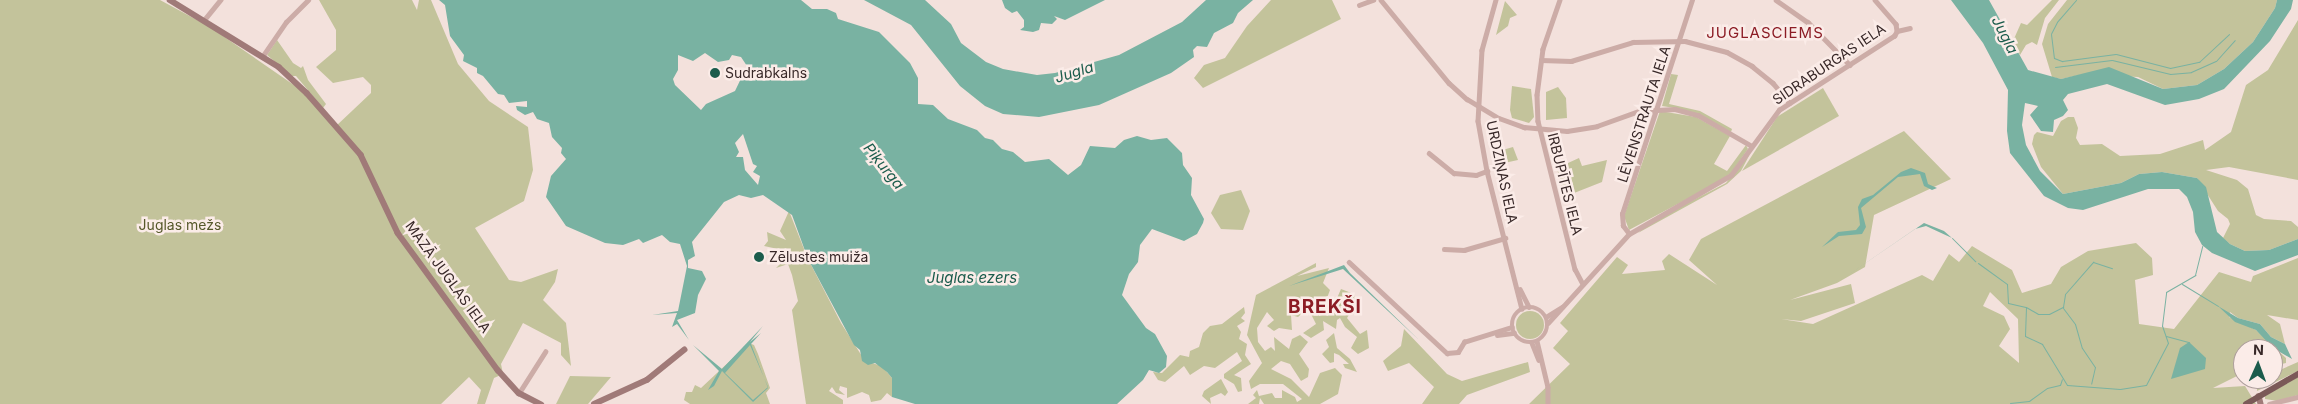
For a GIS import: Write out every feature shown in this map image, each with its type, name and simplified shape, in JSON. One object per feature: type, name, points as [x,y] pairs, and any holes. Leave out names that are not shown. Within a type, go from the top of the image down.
[{"type":"main road","points":[[2246,404],[2298,374]]},
{"type":"street","name":"MAZĀ JUGLAS IELA","points":[[170,0],[262,57],[307,93],[361,155],[398,233],[498,370],[519,393],[541,404]]},
{"type":"street","points":[[204,20],[220,0]]},
{"type":"street","points":[[262,57],[286,22],[308,0]]},
{"type":"street","points":[[1359,5],[1373,0]]},
{"type":"street","points":[[1381,0],[1449,83],[1478,107],[1499,118],[1539,130],[1587,128],[1639,111],[1658,109],[1698,115],[1752,146]]},
{"type":"street","name":"URDZIŅAS IELA","points":[[1496,0],[1482,50],[1478,107],[1487,171],[1520,289],[1529,307]]},
{"type":"street","name":"IRBUPĪTES IELA","points":[[1560,0],[1541,60],[1537,95],[1539,130],[1575,269],[1583,284]]},
{"type":"street","name":"LĒVENSTRAUTA IELA","points":[[1629,234],[1623,226],[1622,214],[1658,109],[1692,0]]},
{"type":"street","points":[[1776,0],[1808,22],[1850,65]]},
{"type":"street","points":[[1875,0],[1896,24],[1897,31]]},
{"type":"street","name":"SIDRABURGAS IELA","points":[[1548,323],[1629,234],[1722,183],[1741,165],[1771,117],[1790,102],[1850,65],[1897,31],[1910,28]]},
{"type":"street","points":[[1541,60],[1571,61],[1633,42],[1680,40],[1727,52],[1752,66],[1773,83],[1790,102]]},
{"type":"street","points":[[1428,162],[1431,155],[1454,173],[1476,175],[1487,171]]},
{"type":"street","points":[[1446,252],[1464,250],[1505,238]]},
{"type":"street","points":[[1350,262],[1442,350],[1452,354],[1464,342],[1512,327]]},
{"type":"street","name":"URDZIŅAS IELA","points":[[1520,289],[1522,309]]},
{"type":"street","name":"SIDRABURGAS IELA","points":[[1546,317],[1567,303]]},
{"type":"street","points":[[1529,307],[1539,310],[1546,317],[1548,323],[1546,334],[1535,342],[1520,340],[1512,327],[1514,316],[1522,309],[1529,307]]},
{"type":"street","points":[[1486,336],[1514,333]]},
{"type":"street","points":[[1535,342],[1548,387],[1548,404]]},
{"type":"street","points":[[594,404],[647,380],[684,350]]},
{"type":"street","points":[[519,393],[545,352]]},
{"type":"street","points":[[2259,396],[2261,404]]},
{"type":"street","points":[[2269,404],[2298,397]]},
{"type":"green space","name":"Juglas mežs","points":[[0,0],[160,0],[210,27],[304,92],[335,127],[371,93],[371,85],[363,77],[333,83],[316,67],[336,50],[336,30],[319,0],[412,0],[417,10],[419,0],[431,0],[458,64],[489,101],[528,127],[533,170],[524,201],[475,228],[509,280],[521,282],[558,269],[555,282],[543,300],[566,323],[571,366],[561,355],[561,343],[523,323],[501,364],[503,374],[494,378],[485,404],[477,404],[481,390],[469,377],[441,404],[0,404]]},
{"type":"green space","points":[[1271,0],[1332,0],[1341,19],[1203,88],[1194,78],[1204,65],[1225,58],[1247,26]]},
{"type":"green space","points":[[2052,0],[2059,0],[2045,18],[2037,45],[2032,42],[2026,45],[2020,55],[2013,41],[2021,23],[2027,25]]},
{"type":"green space","points":[[2067,0],[2277,0],[2275,8],[2253,42],[2224,69],[2197,85],[2163,89],[2138,77],[2084,74],[2061,79],[2052,77],[2042,44],[2048,24]]},
{"type":"green space","points":[[1505,1],[1517,15],[1510,18],[1508,26],[1496,35]]},
{"type":"green space","points":[[2298,20],[2298,180],[2229,167],[2206,170],[2237,180],[2248,189],[2256,215],[2264,219],[2291,221],[2298,227],[2298,239],[2269,250],[2245,251],[2230,244],[2223,238],[2230,224],[2228,219],[2218,211],[2197,178],[2162,172],[2139,174],[2121,183],[2063,194],[2041,167],[2032,144],[2034,135],[2037,132],[2053,136],[2061,121],[2068,117],[2074,117],[2078,128],[2076,138],[2080,145],[2102,144],[2120,156],[2160,154],[2203,140],[2205,150],[2231,132],[2246,85],[2268,70]]},
{"type":"green space","points":[[277,40],[293,63],[301,68],[303,66],[308,80],[326,104],[323,108],[296,76],[292,76],[267,55]]},
{"type":"green space","points":[[1671,74],[1678,75],[1669,104],[1700,111],[1732,129],[1731,132],[1681,109],[1662,106]]},
{"type":"green space","points":[[1512,86],[1531,89],[1534,117],[1529,123],[1512,118],[1510,110]]},
{"type":"green space","points":[[1558,87],[1566,98],[1567,118],[1546,120],[1546,92]]},
{"type":"green space","points":[[1823,88],[1839,116],[1742,171],[1777,117]]},
{"type":"green space","points":[[1660,111],[1696,117],[1730,136],[1714,164],[1727,171],[1746,145],[1748,149],[1731,173],[1719,182],[1629,230],[1624,216]]},
{"type":"green space","points":[[1904,131],[1951,179],[1874,215],[1865,267],[1837,283],[1790,300],[1851,284],[1855,303],[1801,321],[1781,319],[1813,324],[1922,275],[1933,281],[1949,254],[1959,262],[1972,246],[2012,270],[2022,293],[2051,284],[2061,267],[2088,251],[2136,243],[2152,258],[2153,275],[2135,280],[2139,324],[2174,329],[2219,272],[2251,282],[2253,276],[2298,258],[2298,320],[2267,315],[2280,324],[2285,344],[2283,339],[2271,337],[2260,324],[2238,318],[2230,312],[2229,317],[2256,330],[2266,339],[2233,339],[2233,378],[2213,388],[2233,387],[2233,389],[2247,389],[2256,404],[1529,404],[1570,364],[1553,348],[1568,331],[1560,323],[1617,257],[1628,265],[1622,274],[1665,270],[1662,261],[1669,254],[1717,285],[1689,260],[1701,239]],"holes":[[[1990,292],[2018,319],[2019,363],[1999,346],[2010,329],[2004,316],[1983,306]]]},
{"type":"green space","points":[[1513,147],[1518,160],[1495,165],[1492,153]]},
{"type":"green space","points":[[1750,154],[1741,171],[1727,184],[1638,233],[1649,223],[1726,183]]},
{"type":"green space","points":[[1579,158],[1582,166],[1607,160],[1602,182],[1564,197],[1557,168]]},
{"type":"green space","points":[[1241,190],[1250,211],[1243,230],[1221,229],[1211,213],[1220,195]]},
{"type":"green space","points":[[789,211],[808,259],[841,323],[865,361],[882,366],[892,378],[892,397],[887,393],[881,400],[871,402],[869,395],[862,392],[847,398],[847,388],[840,386],[839,390],[845,395],[836,393],[832,387],[829,391],[843,400],[843,404],[806,404],[792,310],[798,301],[792,275],[788,264],[776,268],[785,259],[778,249],[764,246],[768,241],[767,232],[786,240],[780,231]]},
{"type":"green space","points":[[1316,263],[1316,267],[1297,276],[1329,268],[1323,283],[1330,290],[1327,298],[1315,301],[1319,316],[1331,312],[1341,289],[1354,294],[1357,302],[1347,318],[1360,334],[1367,330],[1369,348],[1358,354],[1351,348],[1357,337],[1345,327],[1340,318],[1337,320],[1336,329],[1323,321],[1324,330],[1311,338],[1303,333],[1316,324],[1308,308],[1298,317],[1291,315],[1292,330],[1279,328],[1274,331],[1267,326],[1274,320],[1267,312],[1257,328],[1258,342],[1265,351],[1271,347],[1275,351],[1274,337],[1289,349],[1292,339],[1300,335],[1308,342],[1299,354],[1309,369],[1308,377],[1301,381],[1290,364],[1281,361],[1271,369],[1291,379],[1309,397],[1320,373],[1335,368],[1342,375],[1338,394],[1320,404],[1264,404],[1260,398],[1259,404],[1248,404],[1256,398],[1253,395],[1257,390],[1259,396],[1272,393],[1275,398],[1282,398],[1282,390],[1295,397],[1297,402],[1302,399],[1283,384],[1260,384],[1251,389],[1249,381],[1262,363],[1247,335],[1256,295]]},
{"type":"green space","points":[[1244,307],[1245,313],[1241,318],[1245,321],[1237,326],[1241,332],[1239,339],[1247,344],[1245,355],[1251,364],[1234,375],[1241,378],[1242,391],[1238,392],[1234,384],[1224,378],[1224,374],[1242,361],[1237,352],[1215,368],[1204,366],[1190,375],[1184,366],[1165,382],[1158,380],[1153,372],[1162,373],[1180,355],[1189,357],[1190,351],[1199,347],[1203,333],[1210,326],[1222,324]]},
{"type":"green space","points":[[1530,311],[1540,315],[1544,325],[1540,335],[1530,339],[1520,335],[1516,325],[1520,315]]},
{"type":"green space","points":[[1404,329],[1447,374],[1462,381],[1528,362],[1530,372],[1467,395],[1459,404],[1422,404],[1434,387],[1409,363],[1388,371],[1383,361],[1401,346]]},
{"type":"green space","points":[[1334,333],[1337,348],[1350,359],[1357,372],[1345,368],[1343,364],[1349,364],[1339,355],[1334,353],[1334,362],[1330,363],[1322,354],[1329,347],[1326,340]]},
{"type":"green space","points":[[749,343],[754,345],[770,388],[766,393],[770,404],[690,404],[684,400],[686,392],[692,392],[695,385],[701,388]]},
{"type":"green space","points":[[2283,355],[2286,358],[2286,363],[2283,364]]},
{"type":"green space","points":[[2298,362],[2298,371],[2283,378],[2283,369]]},
{"type":"green space","points":[[570,376],[611,377],[588,404],[556,404]]},
{"type":"green space","points":[[2298,377],[2298,395],[2278,401],[2265,399],[2265,396],[2277,389],[2283,389],[2283,386]]},
{"type":"green space","points":[[1221,379],[1228,392],[1225,396],[1221,393],[1210,398],[1211,404],[1202,396],[1204,391]]},
{"type":"water","name":"Juglas ezers","points":[[439,0],[801,0],[812,9],[827,9],[836,13],[838,19],[879,32],[910,63],[918,78],[918,104],[933,105],[948,119],[977,130],[985,138],[993,140],[1002,149],[1013,152],[1025,162],[1049,159],[1068,175],[1081,165],[1090,146],[1115,148],[1124,140],[1137,136],[1151,140],[1167,138],[1182,153],[1183,165],[1192,178],[1191,195],[1204,219],[1203,223],[1197,234],[1184,241],[1152,229],[1140,245],[1138,262],[1129,274],[1122,295],[1146,328],[1155,334],[1167,356],[1166,367],[1159,373],[1149,370],[1143,380],[1117,404],[915,404],[892,397],[892,378],[875,363],[868,365],[862,361],[860,350],[854,345],[808,259],[792,215],[763,195],[751,198],[739,195],[724,202],[692,242],[695,256],[688,260],[688,268],[702,271],[706,279],[698,295],[695,313],[677,320],[689,340],[677,324],[672,327],[677,313],[652,315],[678,311],[687,266],[680,244],[670,242],[662,235],[643,243],[639,239],[623,245],[605,243],[566,226],[546,197],[551,176],[566,159],[561,153],[562,148],[552,137],[549,123],[537,119],[533,112],[525,115],[517,110],[516,106],[527,107],[527,101],[509,103],[504,95],[498,94],[483,76],[477,73],[477,68],[463,61],[464,55],[450,36],[445,5]],"holes":[[[705,53],[718,62],[729,60],[732,55],[741,57],[747,66],[735,91],[706,104],[701,110],[675,85],[673,79],[678,70],[678,55],[693,61]],[[743,134],[753,164],[757,166],[753,172],[760,176],[758,185],[745,170],[743,157],[736,157],[739,152],[735,143]]]},
{"type":"water","name":"Jugla","points":[[864,0],[925,0],[951,24],[961,43],[986,62],[1003,69],[1037,75],[1055,73],[1119,55],[1182,22],[1206,0],[1253,0],[1238,13],[1233,23],[1214,33],[1207,47],[1197,46],[1193,50],[1194,57],[1171,73],[1099,105],[1039,117],[1003,114],[985,106],[960,86],[911,25]]},
{"type":"water","points":[[1002,0],[1105,0],[1065,20],[1054,16],[1057,19],[1052,24],[1041,23],[1039,30],[1033,32],[1020,30],[1024,27],[1024,20],[1017,11],[1012,13],[1005,8]]},
{"type":"water","name":"Jugla","points":[[1951,0],[1989,0],[2028,70],[2061,79],[2109,67],[2163,89],[2197,85],[2224,69],[2253,42],[2275,8],[2277,0],[2293,0],[2291,9],[2270,41],[2224,89],[2199,99],[2165,105],[2107,84],[2068,94],[2063,100],[2068,110],[2063,116],[2054,120],[2053,132],[2041,131],[2030,115],[2038,106],[2025,103],[2022,125],[2026,145],[2040,171],[2063,194],[2121,183],[2139,174],[2162,172],[2197,178],[2206,187],[2217,232],[2230,244],[2245,251],[2269,250],[2298,239],[2298,255],[2255,271],[2212,253],[2202,245],[2195,232],[2193,212],[2187,197],[2179,189],[2148,189],[2083,210],[2068,208],[2044,196],[2010,153],[2007,131],[2008,90],[1983,43]]},
{"type":"water","points":[[1911,168],[1925,173],[1928,184],[1937,188],[1932,190],[1924,186],[1920,174],[1898,177],[1861,208],[1866,227],[1862,234],[1839,236],[1822,247],[1838,232],[1856,230],[1860,225],[1858,207],[1862,199],[1873,195],[1901,172]]},
{"type":"water","points":[[1924,223],[1944,231],[1952,238],[1926,226],[1915,229]]},
{"type":"water","points":[[1344,265],[1419,340],[1343,269],[1289,286]]},
{"type":"water","points":[[2218,306],[2238,318],[2260,324],[2275,339],[2264,339],[2256,330],[2235,322]]},
{"type":"water","points":[[763,326],[750,342],[761,333],[751,344],[764,378],[750,345],[725,373],[753,400],[768,388],[753,402],[722,371],[714,386],[708,390],[719,371],[693,345],[722,369]]},
{"type":"water","points":[[2189,342],[2206,358],[2205,369],[2171,379],[2180,348]]},
{"type":"water","points":[[2283,343],[2285,344],[2292,359],[2283,354]]},
{"type":"waterway","points":[[2076,0],[2057,22],[2051,34],[2054,58],[2062,61],[2116,54],[2170,68],[2199,62],[2229,34]]},
{"type":"waterway","points":[[2055,67],[2112,60],[2170,74],[2191,72],[2216,61],[2235,40]]},
{"type":"waterway","points":[[1952,238],[1975,261]]},
{"type":"waterway","points":[[1978,263],[2007,284],[2008,303],[2026,307],[2025,336],[2042,344],[2067,385],[2120,389],[2146,385],[2168,343],[2162,326],[2166,292],[2195,275],[2202,246]]},
{"type":"waterway","points":[[2026,307],[2038,314],[2049,314],[2063,307],[2065,294],[2093,262],[2112,268]]},
{"type":"waterway","points":[[2182,284],[2218,306]]},
{"type":"waterway","points":[[2063,308],[2075,324],[2082,348],[2095,367],[2091,384]]},
{"type":"waterway","points":[[2166,336],[2189,342]]},
{"type":"waterway","points":[[2010,403],[2029,401],[2047,388],[2060,385],[2062,379]]},
{"type":"place","name":"Sudrabkalns","points":[[715,73]]},
{"type":"place","name":"Zēlustes muiža","points":[[759,257]]},
{"type":"district","name":"JUGLASCIEMS","points":[[1765,33]]},
{"type":"district","name":"BREKŠI","points":[[1325,307]]},
{"type":"water label","name":"Piķurga","points":[[884,166]]}]
